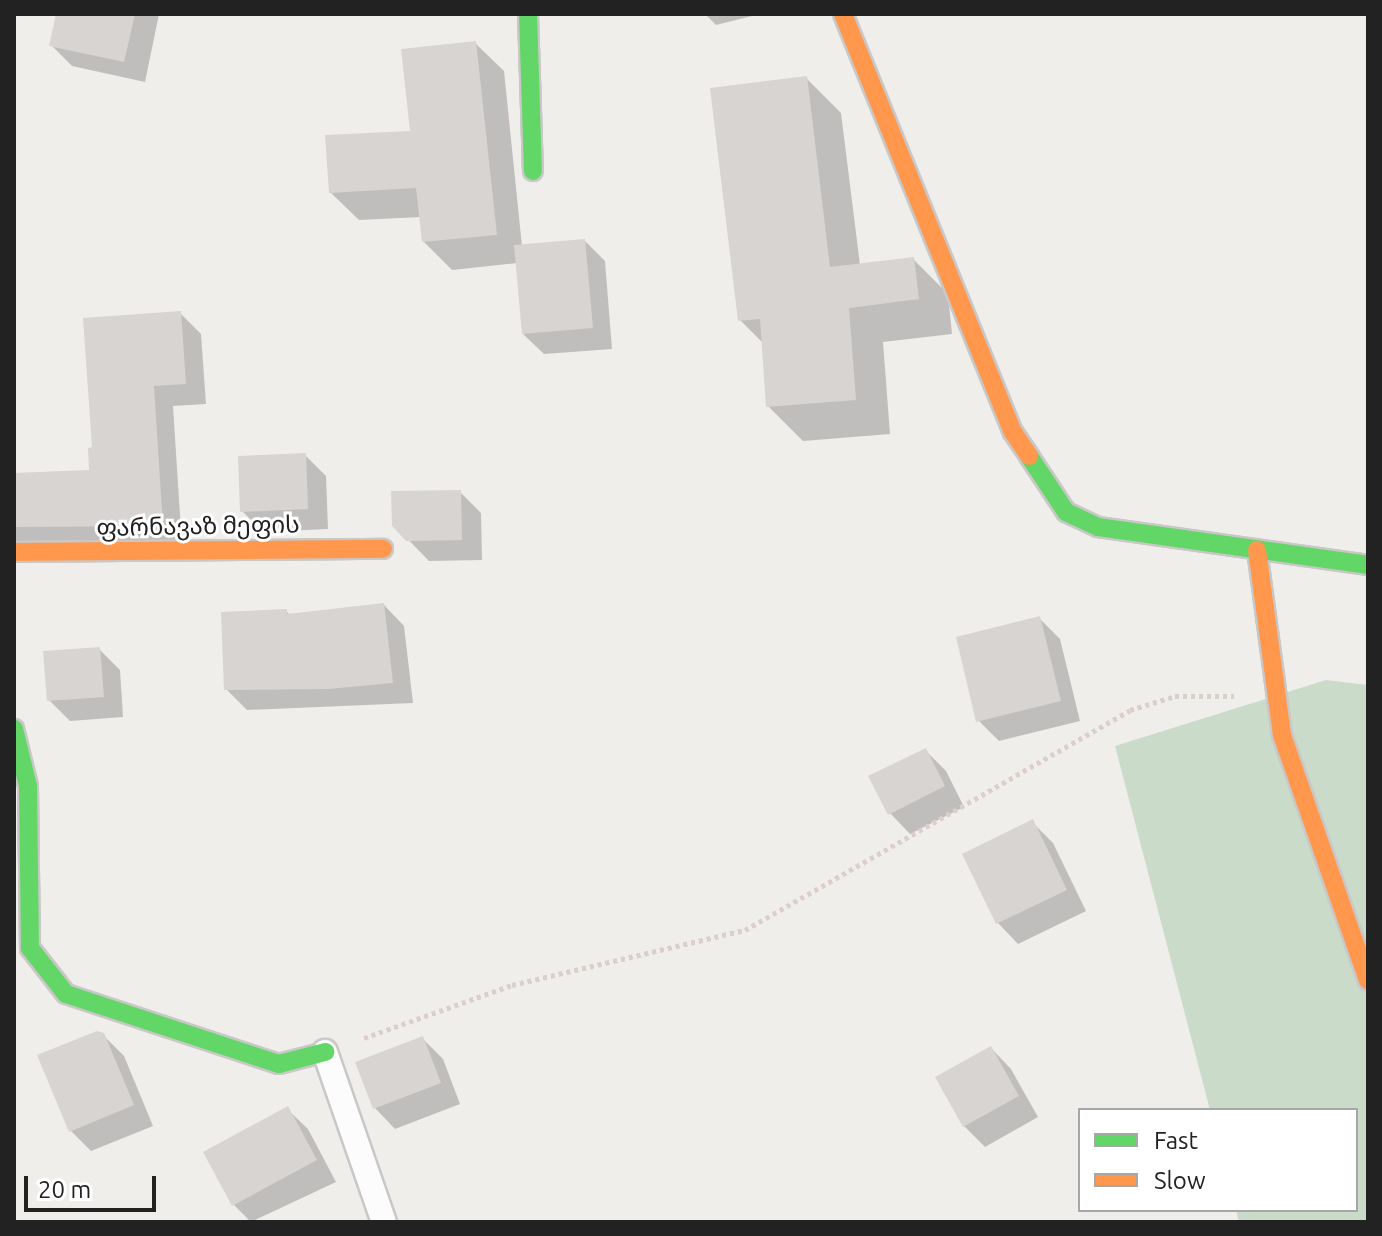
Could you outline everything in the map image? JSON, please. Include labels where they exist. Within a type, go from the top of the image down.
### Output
[{"type":"street","points":[[528,14],[533,171]]},
{"type":"street","points":[[843,14],[1013,432],[1066,512],[1098,527],[1368,565]]},
{"type":"street","name":"ფარნავაზ მეფის","points":[[14,552],[383,549]]},
{"type":"street","points":[[1257,550],[1282,735],[1368,980]]},
{"type":"street","points":[[14,729],[28,786],[30,948],[66,994],[279,1064],[325,1052]]},
{"type":"lane","points":[[325,1052],[384,1222]]},
{"type":"path","points":[[325,1052],[512,985],[745,930],[1130,710],[1175,696],[1277,695]]},
{"type":"green space","points":[[1326,680],[1368,685],[1368,1222],[1239,1222],[1236,1212],[1358,1212],[1358,1108],[1209,1108],[1115,746]]},
{"type":"building","points":[[56,14],[135,14],[124,62],[49,46]]},
{"type":"building","points":[[476,41],[497,235],[422,242],[416,188],[329,193],[325,135],[410,131],[401,49]]},
{"type":"building","points":[[807,76],[830,267],[914,257],[919,299],[849,308],[856,400],[766,407],[760,319],[738,321],[710,88]]},
{"type":"building","points":[[585,239],[593,328],[522,334],[514,245]]},
{"type":"building","points":[[181,311],[186,384],[154,386],[163,526],[14,527],[14,473],[89,470],[88,448],[92,447],[83,318]]},
{"type":"building","points":[[306,453],[308,509],[240,512],[238,456]]},
{"type":"building","points":[[461,490],[462,540],[406,541],[392,526],[391,491]]},
{"type":"building","points":[[384,603],[393,683],[328,689],[224,690],[221,612],[287,609],[287,614]]},
{"type":"building","points":[[1040,616],[1061,701],[976,722],[956,637]]},
{"type":"building","points":[[100,647],[104,697],[47,701],[43,651]]},
{"type":"building","points":[[926,748],[945,786],[888,815],[868,776]]},
{"type":"building","points":[[1033,819],[1067,890],[996,924],[962,854]]},
{"type":"building","points":[[97,1031],[104,1033],[134,1105],[69,1132],[37,1055]]},
{"type":"building","points":[[423,1036],[441,1083],[373,1109],[355,1062]]},
{"type":"building","points":[[991,1046],[1019,1096],[963,1127],[935,1077]]},
{"type":"building","points":[[288,1106],[317,1160],[232,1206],[203,1152]]},
{"type":"traffic: fast","points":[[528,14],[533,171]]},
{"type":"traffic: fast","points":[[1029,456],[1066,512],[1098,527],[1368,565]]},
{"type":"traffic: fast","points":[[14,729],[28,786],[30,948],[66,994],[279,1064],[325,1052]]},
{"type":"traffic: slow","points":[[843,14],[1013,432],[1029,456]]},
{"type":"traffic: slow","points":[[14,552],[383,549]]},
{"type":"traffic: slow","points":[[1257,550],[1282,735],[1368,980]]}]
